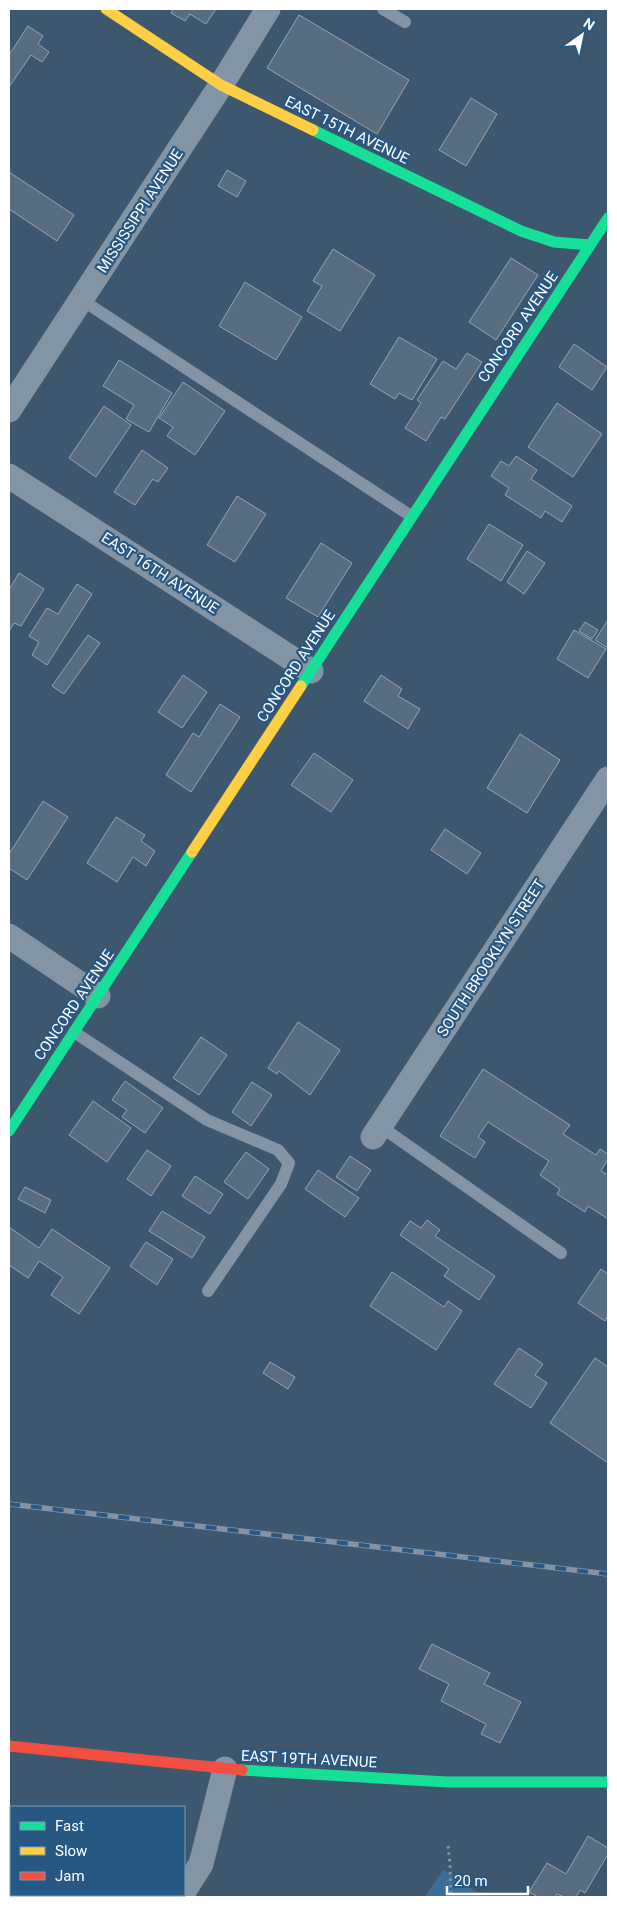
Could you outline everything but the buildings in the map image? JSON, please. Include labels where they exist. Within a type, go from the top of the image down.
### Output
[{"type":"street","name":"EAST 15TH AVENUE","points":[[106,9],[221,86],[521,231],[554,242],[590,246]]},
{"type":"street","name":"MISSISSIPPI AVENUE","points":[[9,410],[221,86],[268,9]]},
{"type":"street","name":"CONCORD AVENUE","points":[[9,1130],[608,218]]},
{"type":"street","name":"EAST 16TH AVENUE","points":[[9,476],[311,671]]},
{"type":"street","name":"SOUTH BROOKLYN STREET","points":[[377,1131],[608,779]]},
{"type":"street","points":[[9,936],[98,996]]},
{"type":"street","name":"EAST 19TH AVENUE","points":[[9,1746],[225,1769],[448,1782],[608,1782]]},
{"type":"street","points":[[185,1889],[201,1864],[225,1769]]},
{"type":"lane","points":[[382,9],[405,22]]},
{"type":"lane","points":[[82,300],[411,516]]},
{"type":"lane","points":[[74,1032],[207,1120],[278,1150],[289,1163],[281,1184],[208,1291]]},
{"type":"lane","points":[[377,1131],[561,1253]]},
{"type":"path","points":[[448,1846],[451,1897]]},
{"type":"shaded area","points":[[444,1870],[484,1897],[425,1897]]},
{"type":"railway","points":[[9,1504],[608,1574]]},
{"type":"traffic: fast","points":[[313,130],[521,231],[554,242],[590,245]]},
{"type":"traffic: fast","points":[[301,686],[608,218]]},
{"type":"traffic: fast","points":[[9,1131],[192,852]]},
{"type":"traffic: fast","points":[[242,1770],[447,1782],[608,1782]]},
{"type":"traffic: slow","points":[[106,9],[221,85],[313,130]]},
{"type":"traffic: slow","points":[[192,852],[301,686]]},
{"type":"traffic: jam","points":[[9,1746],[242,1770]]}]
